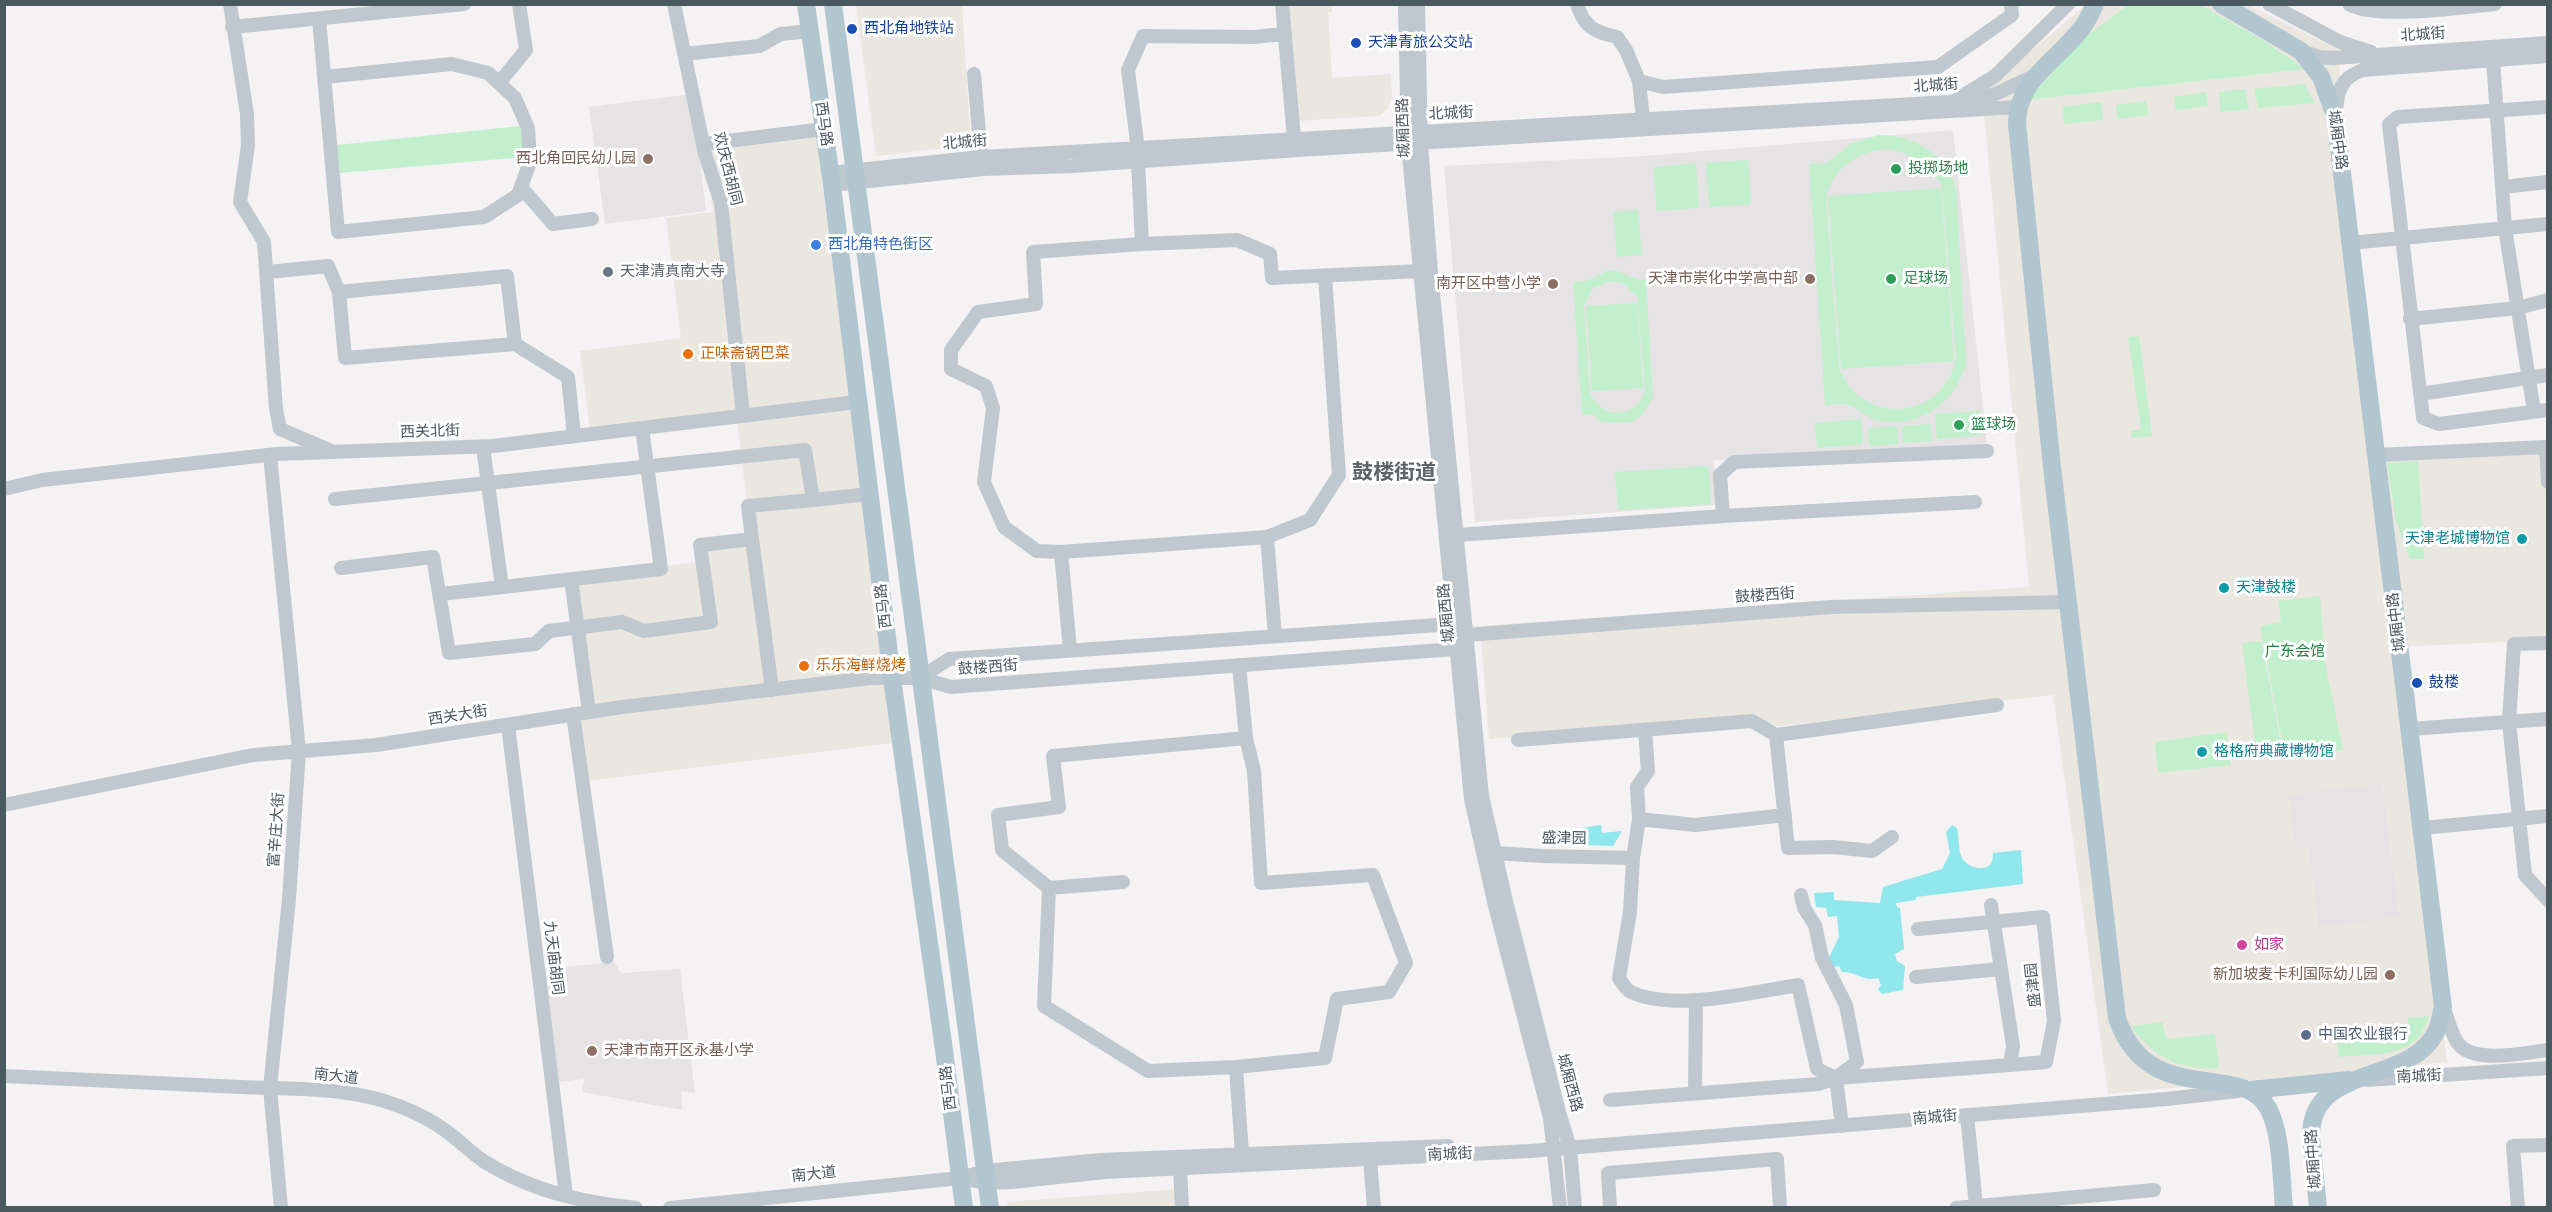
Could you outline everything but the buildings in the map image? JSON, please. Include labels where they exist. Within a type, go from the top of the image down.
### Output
[{"type":"main road","name":"西马路","points":[[806,4],[831,179],[892,678],[964,1208]]},
{"type":"main road","name":"西马路","points":[[833,4],[990,1208]]},
{"type":"main road","points":[[2081,30],[2095,4]]},
{"type":"main road","points":[[2111,4],[2034,76],[2018,107],[2018,139],[2068,602],[2117,1018],[2122,1032],[2138,1055],[2158,1069],[2188,1079],[2250,1090],[2261,1098],[2273,1119],[2284,1208]]},
{"type":"main road","name":"城厢中路","points":[[2217,4],[2301,51],[2321,77],[2335,116],[2443,1007],[2437,1029],[2428,1043],[2415,1055],[2394,1066],[2353,1080],[2322,1099],[2313,1116],[2311,1137],[2318,1208]]},
{"type":"main road","name":"南城街","points":[[2250,1090],[2353,1080]]},
{"type":"street","points":[[230,4],[247,114],[248,145],[240,202],[264,242],[276,408],[280,429],[331,451]]},
{"type":"street","points":[[232,27],[464,4]]},
{"type":"street","points":[[499,83],[526,50],[519,4]]},
{"type":"street","name":"欢庆西胡同","points":[[674,4],[703,144],[721,203],[743,415]]},
{"type":"street","points":[[1282,4],[1294,138]]},
{"type":"street","name":"城厢西路","points":[[1405,4],[1420,271],[1471,799],[1550,1118],[1560,1208]]},
{"type":"street","name":"城厢西路","points":[[1419,4],[1414,138],[1431,272],[1482,796],[1569,1144],[1575,1208]]},
{"type":"street","points":[[1577,4],[1581,17],[1596,33],[1617,37],[1626,50],[1639,81],[1643,118]]},
{"type":"street","points":[[1639,81],[1663,87],[1938,67],[2012,15],[2011,4]]},
{"type":"street","points":[[2049,4],[2058,16]]},
{"type":"street","points":[[1950,102],[1980,87],[1995,76],[2068,4]]},
{"type":"street","points":[[2269,4],[2340,42],[2357,49],[2385,54]]},
{"type":"street","points":[[2349,4],[2354,8],[2390,12],[2495,4]]},
{"type":"street","points":[[319,19],[324,77],[338,232],[484,217],[518,195],[530,162],[528,128],[515,98],[488,73],[452,64],[324,77]]},
{"type":"street","points":[[684,54],[759,46],[781,34],[810,31]]},
{"type":"street","points":[[1142,244],[1138,155],[1128,70],[1143,36],[1253,37],[1285,34]]},
{"type":"street","name":"北城街","points":[[2301,51],[2319,57],[2334,58],[2547,43]]},
{"type":"street","name":"北城街","points":[[2335,116],[2339,88],[2356,72],[2387,67],[2547,56]]},
{"type":"street","points":[[2493,60],[2497,110],[2505,228],[2529,379],[2541,410],[2439,423],[2423,418],[2400,238],[2389,124],[2397,117],[2497,110],[2547,107]]},
{"type":"street","points":[[974,74],[981,158]]},
{"type":"street","name":"北城街","points":[[855,176],[1073,166],[1138,155],[1294,138],[1414,138],[1643,118],[1950,102],[1993,95],[2034,76]]},
{"type":"street","name":"北城街","points":[[831,179],[981,158],[1138,155],[1414,138],[2018,107]]},
{"type":"street","points":[[703,144],[824,129]]},
{"type":"street","points":[[2502,187],[2547,182]]},
{"type":"street","points":[[521,187],[553,224],[592,219]]},
{"type":"street","points":[[2350,243],[2547,224]]},
{"type":"street","points":[[1325,276],[1339,475],[1310,520],[1267,537],[1061,552],[1037,550],[1004,527],[984,482],[993,408],[986,386],[951,369],[951,350],[978,312],[1036,304],[1033,252],[1237,240],[1270,254],[1272,278],[1420,271]]},
{"type":"street","points":[[267,272],[328,266],[339,292],[345,358],[515,344],[568,377],[574,436]]},
{"type":"street","points":[[339,292],[507,276],[515,344]]},
{"type":"street","points":[[2410,318],[2518,308],[2547,300]]},
{"type":"street","points":[[2420,394],[2547,375]]},
{"type":"street","name":"西关北街","points":[[4,489],[42,480],[270,455],[483,447],[857,402]]},
{"type":"street","points":[[441,594],[661,569],[642,428]]},
{"type":"street","points":[[483,447],[502,587]]},
{"type":"street","points":[[2376,455],[2546,447],[2547,482]]},
{"type":"street","points":[[335,499],[805,450],[813,500]]},
{"type":"street","points":[[1723,516],[1720,475],[1734,462],[1986,452]]},
{"type":"street","name":"富辛庄大街","points":[[270,455],[299,752],[290,899],[270,1088],[281,1208]]},
{"type":"street","points":[[772,690],[748,506],[870,494]]},
{"type":"street","points":[[1457,535],[1723,516],[1974,502]]},
{"type":"street","points":[[1267,537],[1275,636]]},
{"type":"street","points":[[341,567],[433,557],[450,653],[535,644],[549,631],[622,622],[644,632],[711,622],[700,545],[752,539]]},
{"type":"street","points":[[1061,552],[1070,650]]},
{"type":"street","points":[[571,579],[590,712]]},
{"type":"street","name":"鼓楼西街","points":[[1466,635],[1831,607],[2068,602]]},
{"type":"street","points":[[1453,624],[1466,635],[1455,649]]},
{"type":"street","name":"鼓楼西街","points":[[920,678],[949,659],[1453,624]]},
{"type":"street","points":[[2547,643],[2514,645],[2509,722],[2517,819],[2525,876],[2547,900]]},
{"type":"street","name":"鼓楼西街","points":[[920,678],[951,687],[1455,649]]},
{"type":"street","points":[[1048,888],[1044,1006],[1148,1071],[1236,1067],[1325,1058],[1337,999],[1389,992],[1406,963],[1373,875],[1261,883],[1254,771],[1246,738],[1239,665]]},
{"type":"street","name":"西关大街","points":[[4,805],[253,755],[376,745],[573,714],[871,678],[920,678]]},
{"type":"street","points":[[1518,740],[1752,721],[1776,735],[1997,705]]},
{"type":"street","points":[[573,714],[607,957]]},
{"type":"street","points":[[2410,729],[2547,719]]},
{"type":"street","name":"九天庙胡同","points":[[507,725],[566,1196]]},
{"type":"street","points":[[1645,730],[1648,771],[1637,787],[1639,819],[1633,858],[1630,912],[1619,978],[1629,992],[1667,1001],[1696,1000],[1798,985],[1817,1069],[1836,1078]]},
{"type":"street","points":[[1776,735],[1788,848],[1833,847],[1872,851],[1892,837]]},
{"type":"street","points":[[1123,882],[1048,888],[1002,850],[998,815],[1059,807],[1053,756],[1246,738]]},
{"type":"street","points":[[1639,819],[1695,825],[1785,815]]},
{"type":"street","points":[[2422,828],[2547,816]]},
{"type":"street","name":"盛津园","points":[[1495,853],[1633,858]]},
{"type":"street","points":[[1801,895],[1804,908],[1815,925],[1822,958],[1846,1005],[1857,1062],[1836,1078]]},
{"type":"street","name":"盛津园","points":[[1991,904],[2013,1046],[2010,1065]]},
{"type":"street","name":"盛津园","points":[[1610,1100],[1818,1084],[1836,1078],[2046,1062],[2054,1021],[2043,917],[1918,929]]},
{"type":"street","name":"盛津园","points":[[1916,977],[2001,969]]},
{"type":"street","points":[[1695,1093],[1696,1000]]},
{"type":"street","points":[[2443,1007],[2457,1042],[2474,1054],[2484,1056],[2547,1050]]},
{"type":"street","points":[[1236,1067],[1242,1154]]},
{"type":"street","name":"南城街","points":[[2353,1080],[2547,1068]]},
{"type":"street","name":"南大道","points":[[4,1076],[344,1092],[380,1100],[418,1113],[445,1130],[484,1161],[512,1177],[566,1196],[599,1204],[636,1208]]},
{"type":"street","points":[[1836,1078],[1842,1126]]},
{"type":"street","name":"南城街","points":[[960,1178],[1370,1159],[1842,1126],[2250,1090]]},
{"type":"street","points":[[1966,1115],[1976,1206]]},
{"type":"street","name":"南城街","points":[[986,1177],[1101,1160],[1553,1145]]},
{"type":"street","points":[[2518,1208],[2513,1146],[2547,1145]]},
{"type":"street","points":[[1370,1159],[1374,1208]]},
{"type":"street","points":[[1610,1208],[1608,1173],[1777,1159],[1780,1208]]},
{"type":"street","points":[[1180,1168],[1182,1208]]},
{"type":"street","name":"南大道","points":[[670,1208],[960,1178]]},
{"type":"street","points":[[1956,1208],[2025,1205],[2154,1190]]},
{"type":"shaded area","points":[[856,5],[962,5],[971,145],[876,156]]},
{"type":"shaded area","points":[[1285,5],[1332,5],[1332,12],[1328,12],[1332,78],[1391,74],[1392,96],[1388,108],[1379,116],[1296,121]]},
{"type":"shaded area","points":[[2086,5],[2248,5],[2337,49],[2384,457],[2547,448],[2547,640],[2395,647],[2447,1062],[2108,1094],[2053,695],[1778,726],[1758,719],[1489,739],[1480,626],[2029,587],[1982,92]]},
{"type":"shaded area","name":"西北角回民幼儿园","points":[[691,94],[706,211],[605,224],[589,107]]},
{"type":"shaded area","points":[[1953,130],[1987,444],[1714,460],[1716,505],[1475,522],[1444,166],[1645,156]]},
{"type":"shaded area","points":[[816,133],[892,743],[587,781],[579,720],[590,693],[576,577],[697,562],[695,544],[751,537],[736,412],[590,430],[580,351],[681,338],[666,218],[713,212],[705,147]]},
{"type":"shaded area","points":[[2382,784],[2399,917],[2319,927],[2309,848],[2296,849],[2289,795]]},
{"type":"shaded area","name":"天津市南开区永基小学","points":[[614,962],[621,973],[680,969],[695,1093],[681,1091],[682,1110],[582,1092],[584,1079],[559,1082],[542,984],[547,983],[545,969]]},
{"type":"shaded area","points":[[1179,1189],[1179,1207],[1008,1208],[1007,1202]]},
{"type":"green space","points":[[2128,5],[2201,5],[2264,41],[2305,69],[2027,100],[2084,38]]},
{"type":"green space","points":[[2304,84],[2315,103],[2258,108],[2254,89]]},
{"type":"green space","points":[[2245,89],[2249,109],[2220,112],[2219,92]]},
{"type":"green space","points":[[2206,92],[2208,106],[2176,110],[2174,97]]},
{"type":"green space","points":[[2146,101],[2149,115],[2117,119],[2116,105]]},
{"type":"green space","points":[[2101,102],[2103,120],[2064,124],[2063,107]]},
{"type":"green space","points":[[520,126],[524,157],[340,173],[337,145]]},
{"type":"green space","points":[[1879,135],[1904,138],[1916,143],[1937,156],[1945,165],[1956,188],[1966,364],[1961,378],[1944,401],[1921,417],[1907,421],[1877,420],[1846,404],[1825,405],[1809,164],[1827,163],[1852,143]],"holes":[[[1893,150],[1925,165],[1942,187],[1956,357],[1949,378],[1937,394],[1921,404],[1902,409],[1883,407],[1865,400],[1850,387],[1839,368],[1826,199],[1833,179],[1846,164],[1874,151]]]},
{"type":"green space","points":[[1748,160],[1751,204],[1709,207],[1706,163]]},
{"type":"green space","points":[[1696,163],[1699,208],[1657,211],[1653,167]]},
{"type":"green space","name":"足球场","points":[[1941,188],[1954,361],[1841,369],[1828,196]]},
{"type":"green space","points":[[1638,210],[1642,255],[1617,257],[1613,212]]},
{"type":"green space","points":[[1609,270],[1646,280],[1653,398],[1640,417],[1629,423],[1602,422],[1592,414],[1582,415],[1573,282],[1587,281]],"holes":[[[1610,281],[1624,284],[1637,297],[1645,388],[1636,406],[1620,413],[1603,408],[1595,402],[1590,393],[1584,305],[1593,288]]]},
{"type":"green space","points":[[1637,303],[1643,388],[1592,391],[1586,306]]},
{"type":"green space","points":[[2139,336],[2152,436],[2132,438],[2131,431],[2141,429],[2128,337]]},
{"type":"green space","name":"篮球场","points":[[1980,411],[1983,435],[1937,439],[1935,414]]},
{"type":"green space","points":[[1861,419],[1863,444],[1817,448],[1815,423]]},
{"type":"green space","points":[[1931,424],[1932,441],[1903,443],[1902,426]]},
{"type":"green space","points":[[1897,426],[1899,444],[1869,446],[1868,428]]},
{"type":"green space","points":[[2418,461],[2424,559],[2410,559],[2396,521],[2387,463]]},
{"type":"green space","points":[[1708,466],[1711,504],[1618,510],[1615,472]]},
{"type":"green space","name":"广东会馆","points":[[2320,596],[2325,663],[2343,750],[2286,761],[2260,626],[2281,622],[2279,601]]},
{"type":"green space","points":[[2261,641],[2282,748],[2256,751],[2242,643]]},
{"type":"green space","points":[[2227,732],[2231,765],[2158,773],[2155,742]]},
{"type":"green space","points":[[2429,1016],[2423,1030],[2405,1047],[2381,1054],[2339,1057],[2337,1038],[2362,1035],[2362,1030],[2408,1024],[2408,1018]]},
{"type":"green space","points":[[2162,1022],[2166,1039],[2215,1034],[2219,1068],[2192,1067],[2169,1060],[2149,1046],[2131,1026]]},
{"type":"water","points":[[1601,825],[1602,833],[1622,831],[1613,846],[1583,845],[1581,828]]},
{"type":"water","points":[[1952,825],[1957,828],[1962,858],[1974,867],[1985,868],[1992,861],[1993,853],[2021,850],[2023,884],[1916,897],[1916,900],[1896,903],[1900,908],[1904,949],[1895,954],[1897,961],[1905,966],[1903,990],[1882,994],[1878,989],[1881,985],[1878,978],[1864,978],[1842,972],[1839,966],[1833,967],[1829,957],[1839,937],[1837,916],[1828,917],[1826,908],[1816,907],[1814,893],[1834,892],[1834,900],[1880,903],[1883,887],[1942,869],[1950,853],[1946,832]]},
{"type":"place","name":"西北角地铁站","points":[[852,29]]},
{"type":"place","name":"天津青旅公交站","points":[[1356,43]]},
{"type":"place","name":"西北角回民幼儿园","points":[[648,159]]},
{"type":"place","name":"投掷场地","points":[[1896,169]]},
{"type":"place","name":"西北角特色街区","points":[[816,245]]},
{"type":"place","name":"天津清真南大寺","points":[[608,272]]},
{"type":"place","name":"天津市崇化中学高中部","points":[[1810,279]]},
{"type":"place","name":"足球场","points":[[1891,279]]},
{"type":"place","name":"南开区中营小学","points":[[1553,284]]},
{"type":"place","name":"正味斋锅巴菜","points":[[688,354]]},
{"type":"place","name":"篮球场","points":[[1959,425]]},
{"type":"place","name":"天津老城博物馆","points":[[2522,539]]},
{"type":"place","name":"天津鼓楼","points":[[2224,588]]},
{"type":"place","name":"乐乐海鲜烧烤","points":[[804,666]]},
{"type":"place","name":"鼓楼","points":[[2417,683]]},
{"type":"place","name":"格格府典藏博物馆","points":[[2202,752]]},
{"type":"place","name":"如家","points":[[2242,945]]},
{"type":"place","name":"新加坡麦卡利国际幼儿园","points":[[2390,975]]},
{"type":"place","name":"中国农业银行","points":[[2306,1035]]},
{"type":"place","name":"天津市南开区永基小学","points":[[592,1051]]},
{"type":"district","name":"鼓楼街道","points":[[1394,473]]}]
